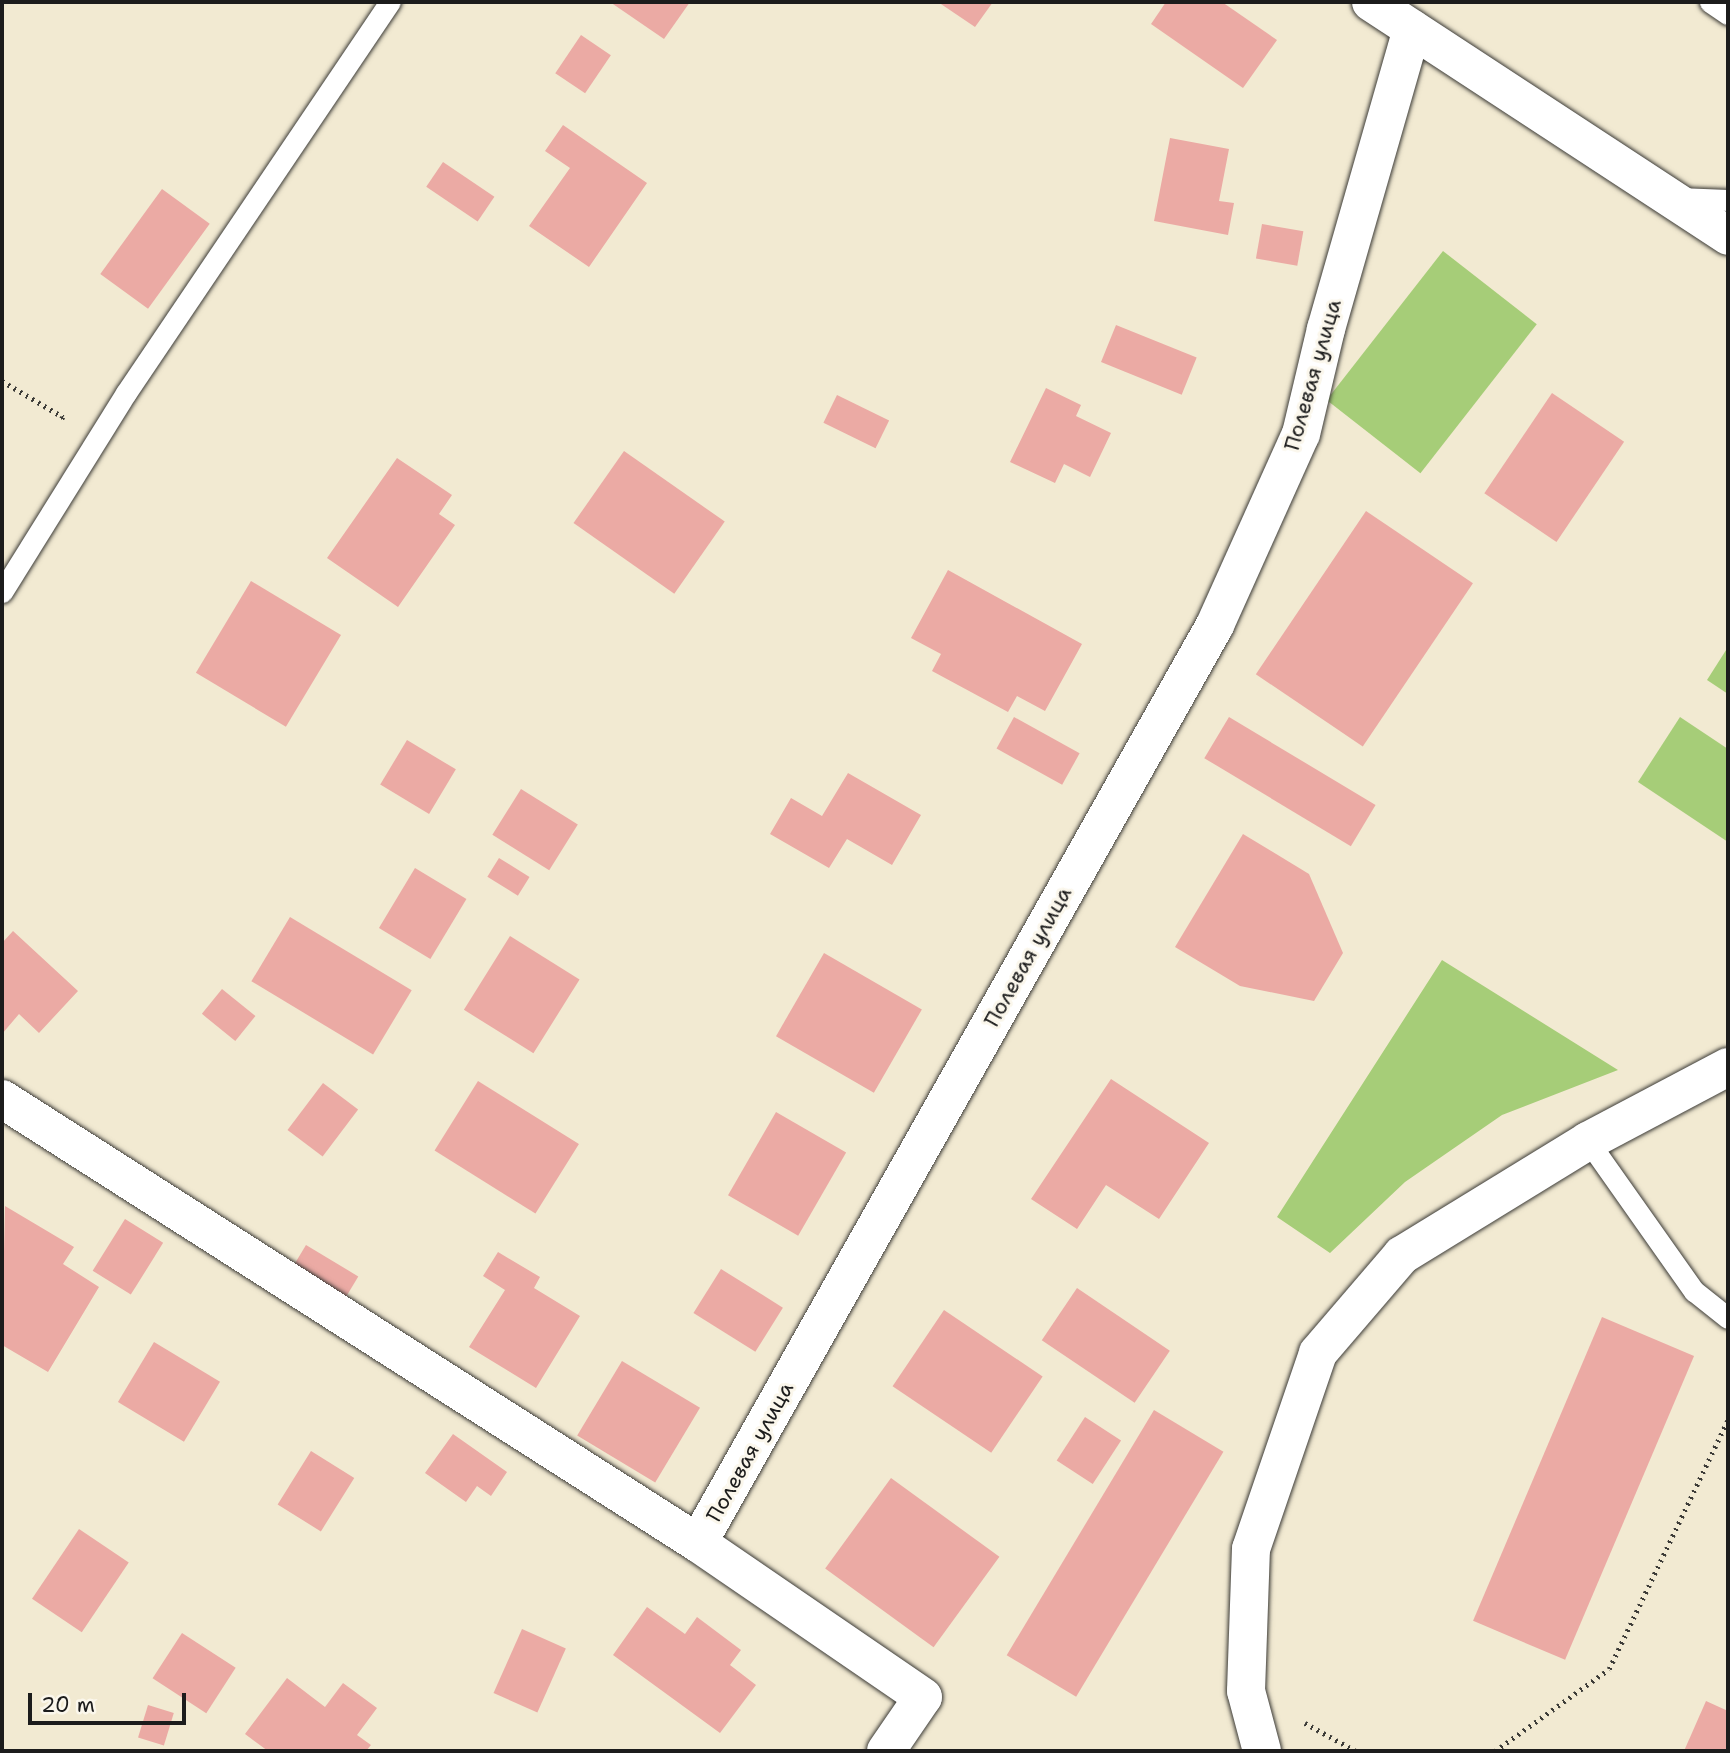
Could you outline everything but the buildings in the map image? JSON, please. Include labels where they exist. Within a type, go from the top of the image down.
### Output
[{"type":"street","points":[[1371,2],[1728,236]]},
{"type":"street","name":"Полевая улица","points":[[886,1751],[923,1697],[698,1544],[1214,625],[1301,434],[1326,329],[1412,29]]},
{"type":"street","points":[[1262,1751],[1246,1691],[1251,1549],[1318,1353],[1402,1255],[1588,1141],[1728,1067]]},
{"type":"street","points":[[2,1099],[698,1544]]},
{"type":"lane","points":[[2,592],[126,393],[390,2]]},
{"type":"lane","points":[[1710,2],[1728,14]]},
{"type":"lane","points":[[1669,197],[1728,200]]},
{"type":"lane","points":[[1588,1141],[1694,1291],[1728,1318]]},
{"type":"path","points":[[2,381],[63,417],[56,429]]},
{"type":"path","points":[[1494,1751],[1609,1669],[1728,1420]]},
{"type":"green space","points":[[1443,251],[1537,324],[1420,473],[1327,400]]},
{"type":"green space","points":[[1728,647],[1728,694],[1707,680]]},
{"type":"green space","points":[[1680,717],[1728,749],[1728,842],[1638,782]]},
{"type":"green space","points":[[1442,960],[1618,1070],[1502,1115],[1405,1182],[1330,1253],[1277,1217]]}]
